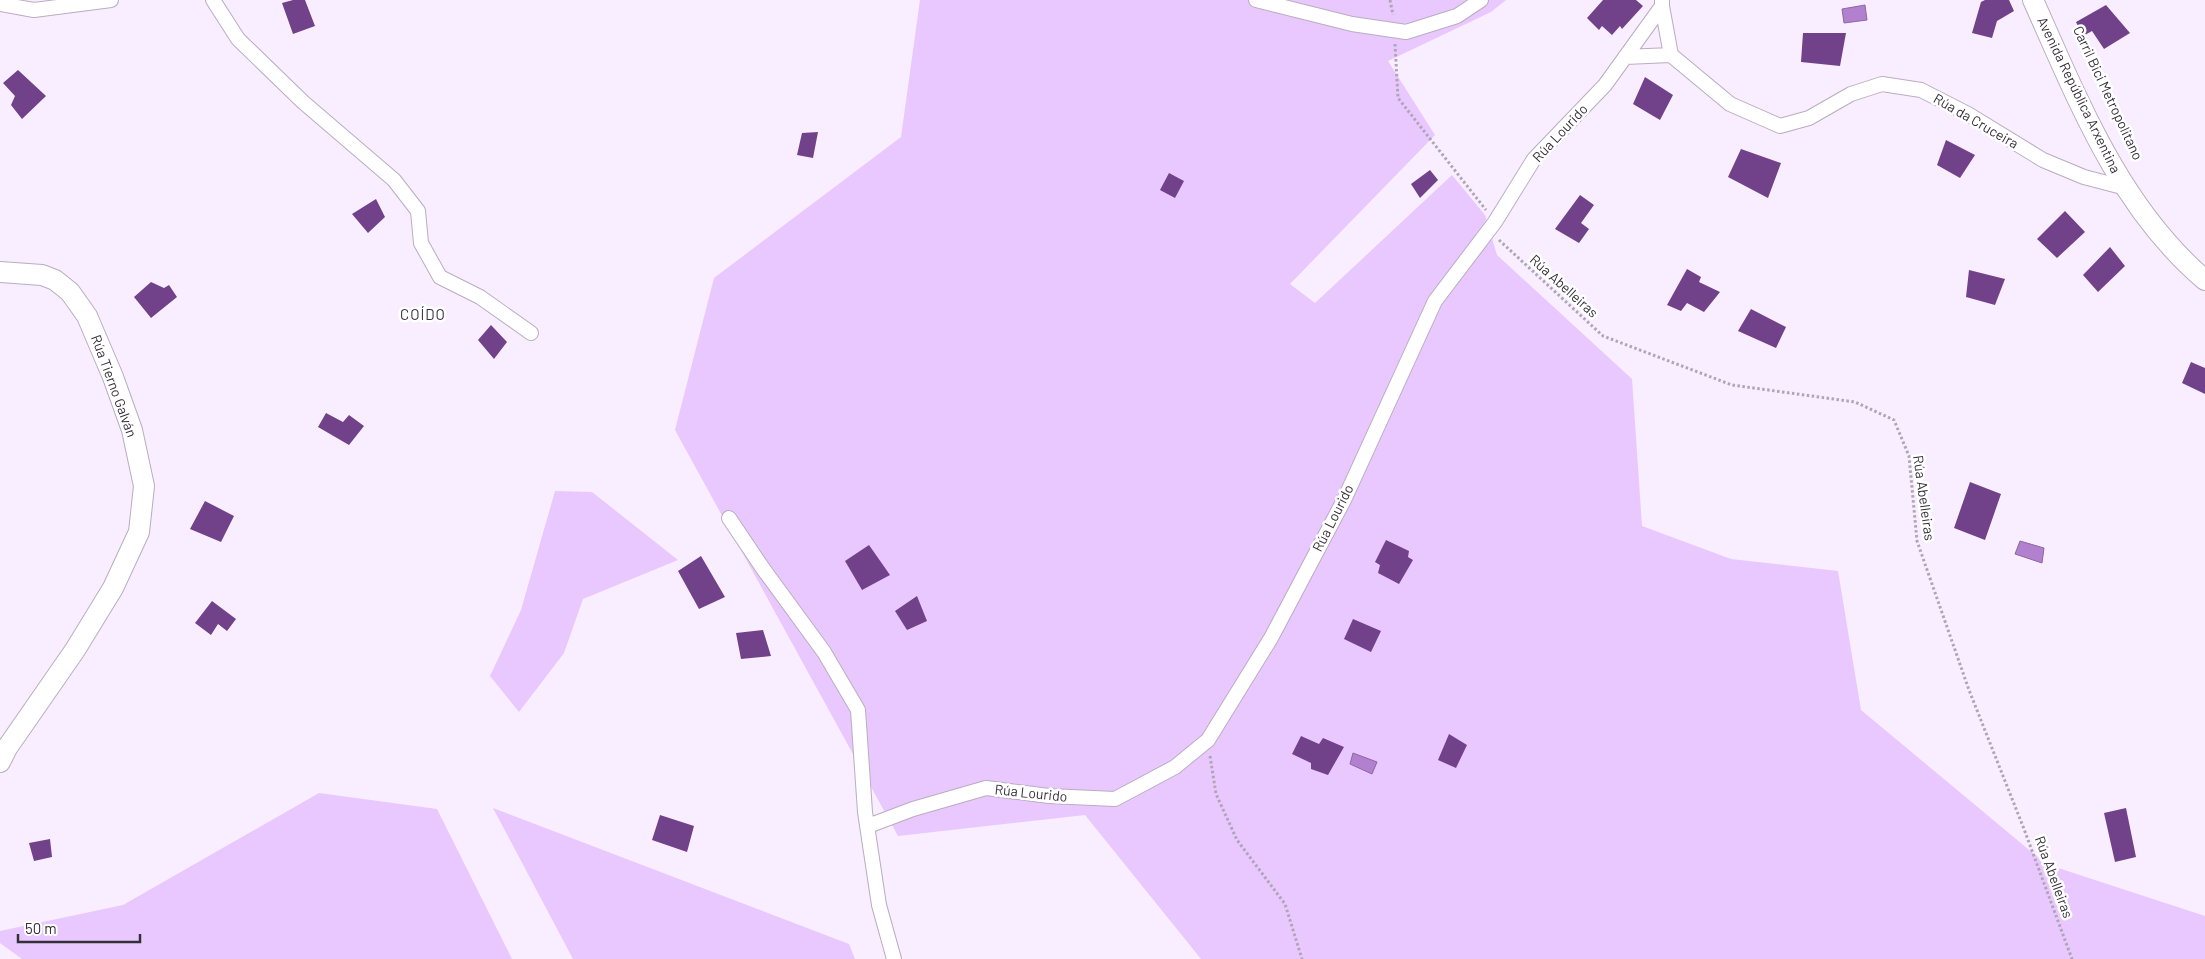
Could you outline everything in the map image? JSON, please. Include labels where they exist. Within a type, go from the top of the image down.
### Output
[{"type":"street","points":[[0,4],[34,10],[111,0]]},
{"type":"street","points":[[213,0],[238,40],[303,102],[394,180],[418,211],[421,242],[440,277],[480,297],[530,333]]},
{"type":"street","points":[[1256,0],[1352,24],[1406,32],[1457,16],[1481,0]]},
{"type":"street","name":"Avenida República Arxentina","points":[[2033,0],[2091,127],[2126,188],[2166,242],[2205,280]]},
{"type":"street","points":[[1625,57],[1671,55],[1662,3]]},
{"type":"street","name":"Rúa Lourido","points":[[868,826],[913,809],[986,788],[1050,796],[1115,799],[1175,767],[1208,740],[1270,638],[1344,500],[1435,301],[1495,222],[1534,159],[1605,85],[1662,3]]},
{"type":"street","name":"Rúa da Cruceira","points":[[1671,55],[1730,104],[1780,126],[1809,118],[1851,94],[1882,84],[1921,90],[1968,114],[2043,160],[2084,177],[2126,188]]},
{"type":"street","name":"Rúa Tierno Galván","points":[[0,272],[42,275],[55,280],[70,292],[87,316],[113,377],[132,430],[144,486],[139,532],[113,588],[75,650],[7,748],[0,762]]},
{"type":"street","points":[[729,518],[764,570],[824,652],[858,710],[868,826],[879,905],[894,959]]},
{"type":"path","name":"Rúa Abelleiras","points":[[1390,0],[1394,30],[1398,98],[1495,222],[1500,242],[1603,336],[1732,385],[1855,402],[1894,420],[1909,456],[1917,541],[1969,690],[2024,829],[2072,959]]},
{"type":"path","points":[[1208,740],[1216,794],[1219,802],[1236,840],[1285,904],[1302,959]]},
{"type":"shaded area","points":[[920,0],[1506,0],[1491,12],[1388,61],[1435,135],[1290,284],[1315,303],[1452,175],[1485,215],[1497,255],[1632,379],[1642,526],[1731,559],[1838,571],[1861,710],[2046,864],[2205,916],[2205,959],[1201,959],[1085,815],[898,836],[675,430],[714,278],[901,137]]},
{"type":"shaded area","points":[[1865,5],[1867,20],[1844,23],[1842,9]]},
{"type":"shaded area","points":[[555,491],[592,492],[678,560],[583,599],[564,653],[519,712],[490,676],[521,610]]},
{"type":"shaded area","points":[[2020,541],[2044,548],[2042,563],[2015,554]]},
{"type":"shaded area","points":[[1353,753],[1377,762],[1372,774],[1350,764]]},
{"type":"shaded area","points":[[319,793],[437,809],[512,959],[22,959],[0,943],[0,931],[123,905]]},
{"type":"shaded area","points":[[493,808],[849,944],[855,959],[573,959]]},
{"type":"building","points":[[293,0],[305,0],[315,26],[293,34],[282,3]]},
{"type":"building","points":[[1603,0],[1636,0],[1643,6],[1622,29],[1620,26],[1612,35],[1602,26],[1599,30],[1587,18]]},
{"type":"building","points":[[1985,0],[2009,0],[2014,11],[1997,21],[1992,38],[1972,33],[1981,2]]},
{"type":"building","points":[[2106,5],[2130,33],[2104,49],[2092,31],[2083,36],[2076,22]]},
{"type":"building","points":[[1803,33],[1846,33],[1840,66],[1801,62]]},
{"type":"building","points":[[18,70],[46,96],[22,119],[11,105],[15,96],[3,83]]},
{"type":"building","points":[[1645,77],[1673,95],[1660,120],[1633,104]]},
{"type":"building","points":[[818,132],[813,158],[797,155],[802,133]]},
{"type":"building","points":[[1946,140],[1975,155],[1960,178],[1937,165]]},
{"type":"building","points":[[1741,149],[1781,163],[1768,198],[1728,177]]},
{"type":"building","points":[[1430,170],[1438,180],[1420,198],[1411,184]]},
{"type":"building","points":[[1169,173],[1184,181],[1175,198],[1160,190]]},
{"type":"building","points":[[1580,195],[1594,205],[1581,223],[1589,229],[1579,243],[1555,229]]},
{"type":"building","points":[[376,199],[385,217],[368,233],[352,214]]},
{"type":"building","points":[[2065,211],[2085,232],[2057,258],[2037,239]]},
{"type":"building","points":[[2110,247],[2125,266],[2098,292],[2083,275]]},
{"type":"building","points":[[1687,269],[1701,277],[1699,282],[1720,292],[1704,312],[1687,303],[1681,311],[1667,305]]},
{"type":"building","points":[[1969,270],[2005,279],[1995,305],[1966,297]]},
{"type":"building","points":[[151,282],[164,288],[169,285],[177,297],[151,318],[134,297]]},
{"type":"building","points":[[1751,309],[1786,327],[1776,348],[1738,331]]},
{"type":"building","points":[[491,325],[507,342],[494,359],[478,340]]},
{"type":"building","points":[[2191,362],[2205,368],[2205,394],[2182,383]]},
{"type":"building","points":[[326,413],[343,422],[349,415],[364,426],[349,445],[318,427]]},
{"type":"building","points":[[1970,482],[2001,494],[1985,540],[1954,528]]},
{"type":"building","points":[[205,501],[234,516],[221,542],[190,529]]},
{"type":"building","points":[[1386,540],[1409,551],[1408,557],[1413,560],[1399,584],[1378,573],[1380,565],[1375,562]]},
{"type":"building","points":[[869,545],[890,575],[862,590],[845,561]]},
{"type":"building","points":[[701,556],[725,597],[699,609],[678,571]]},
{"type":"building","points":[[917,596],[927,621],[907,630],[895,611]]},
{"type":"building","points":[[212,601],[236,619],[227,631],[218,624],[211,635],[195,623]]},
{"type":"building","points":[[1353,619],[1381,631],[1371,652],[1344,639]]},
{"type":"building","points":[[763,630],[771,656],[741,659],[736,633]]},
{"type":"building","points":[[1449,734],[1467,745],[1456,768],[1438,760]]},
{"type":"building","points":[[1301,736],[1319,744],[1323,738],[1344,747],[1328,775],[1311,769],[1311,763],[1292,754]]},
{"type":"building","points":[[2126,808],[2136,857],[2115,862],[2104,813]]},
{"type":"building","points":[[660,815],[694,826],[687,852],[652,840]]},
{"type":"building","points":[[50,839],[52,857],[34,861],[29,843]]},
{"type":"district","name":"COÍDO","points":[[423,315]]}]
